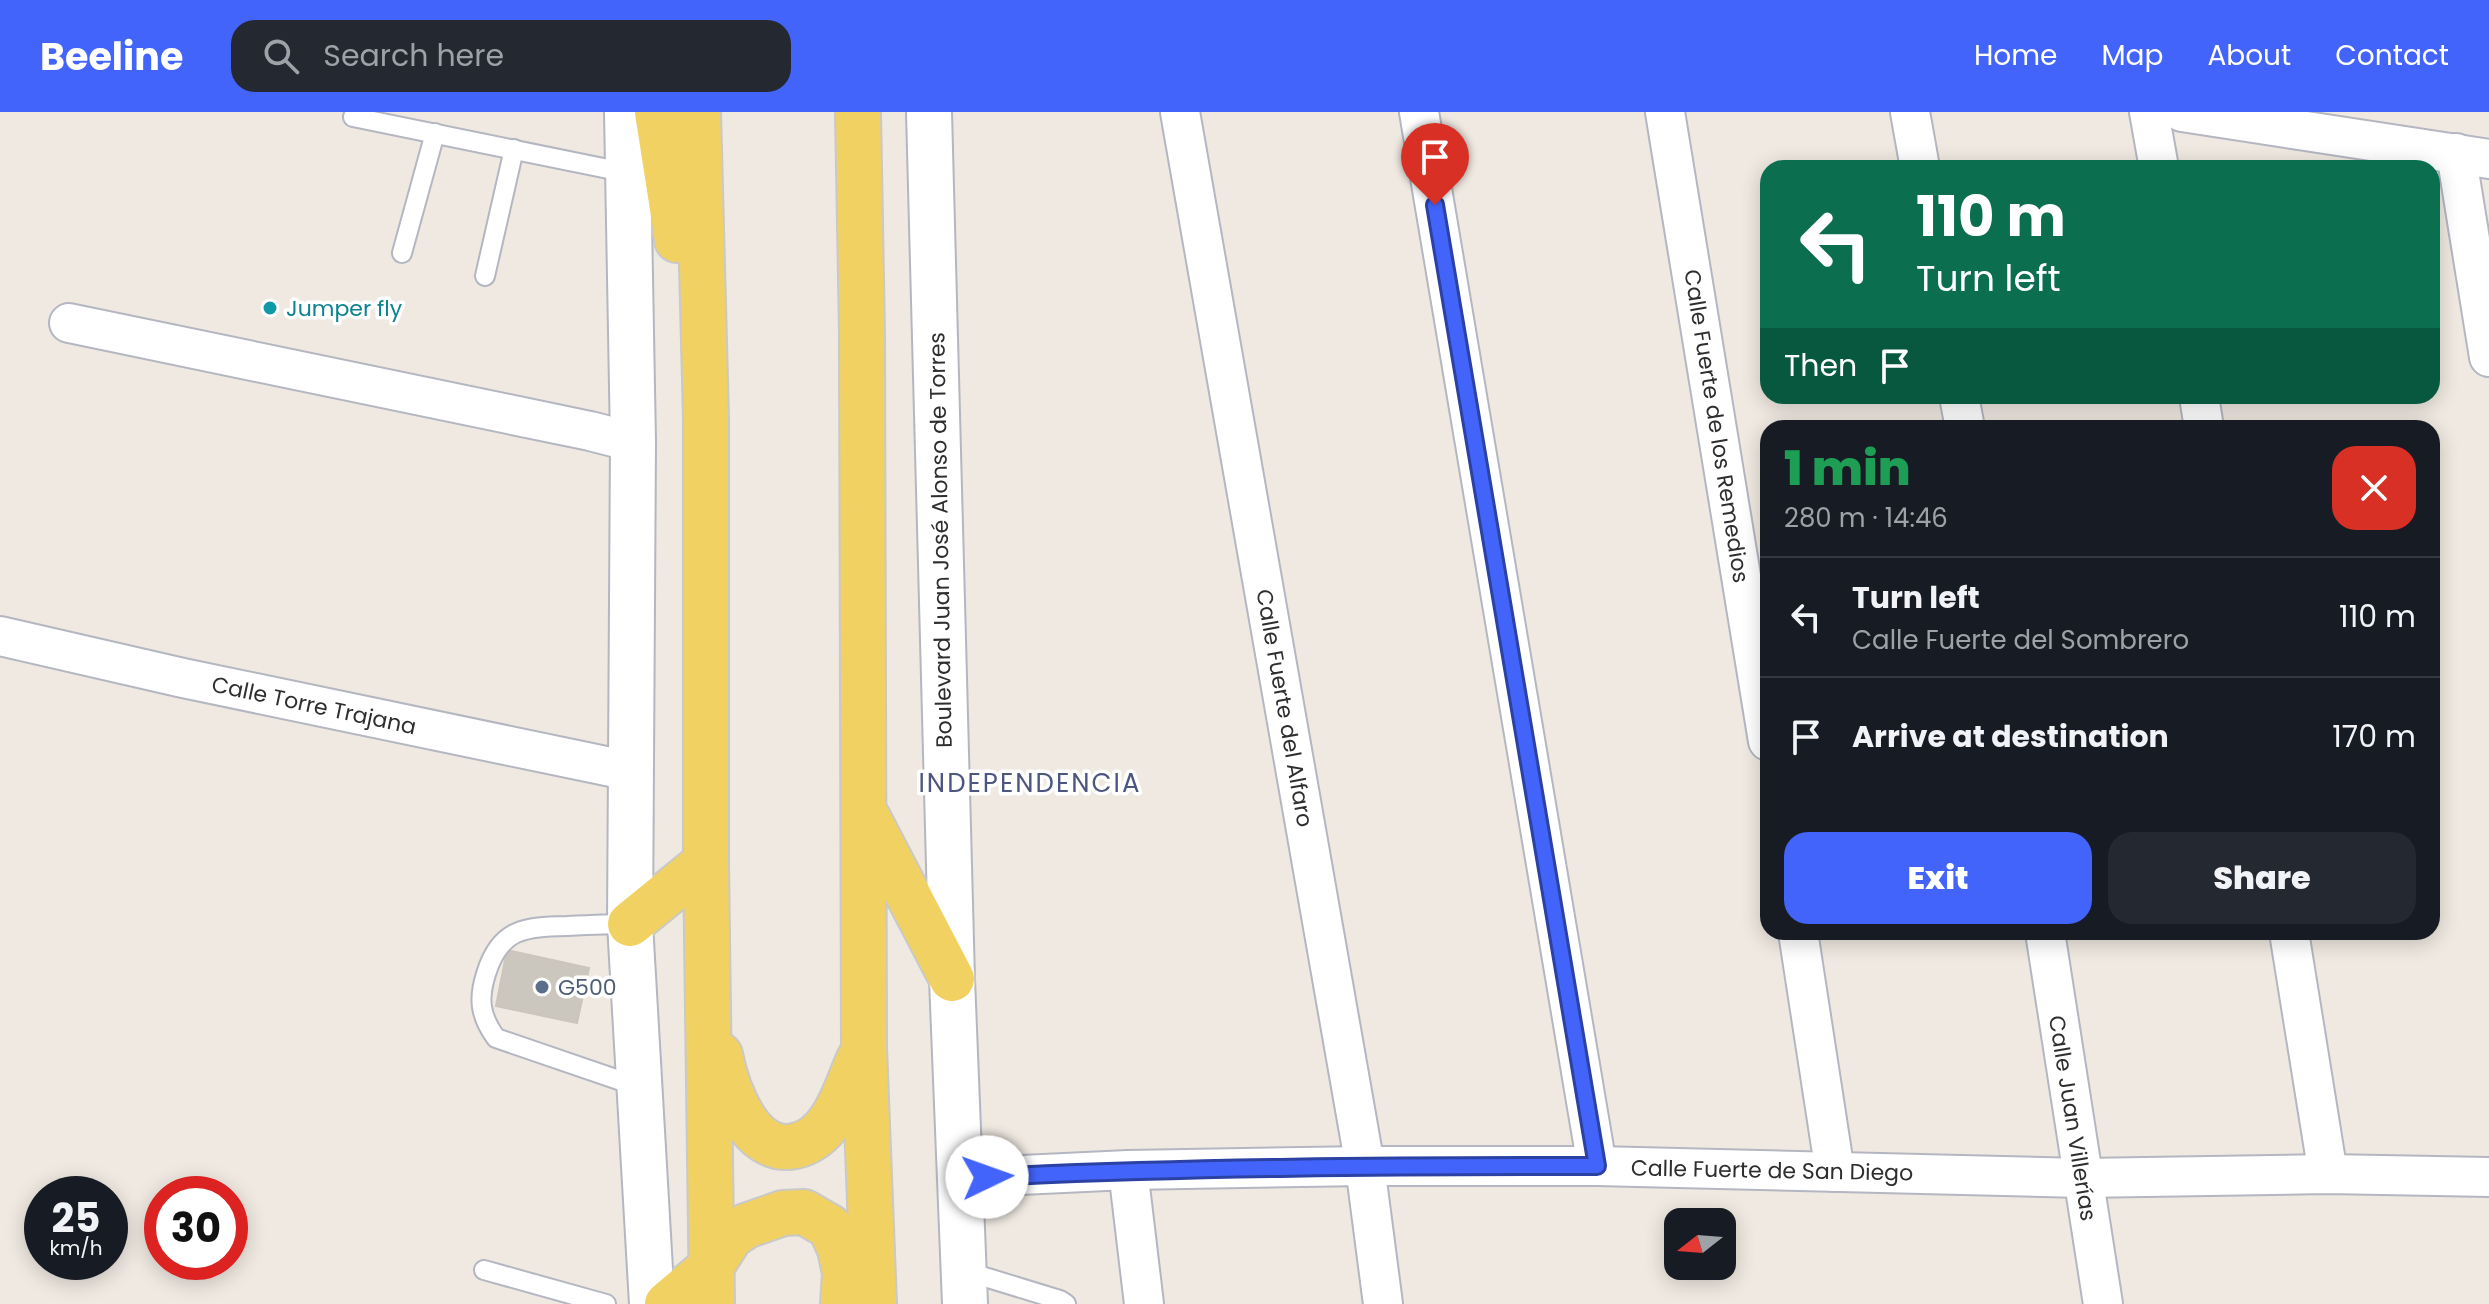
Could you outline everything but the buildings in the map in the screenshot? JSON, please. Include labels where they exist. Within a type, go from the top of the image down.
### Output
[{"type":"main road","points":[[657,112],[686,309],[706,419]]},
{"type":"main road","points":[[698,112],[706,419],[706,862],[712,1285]]},
{"type":"main road","points":[[858,112],[862,335],[864,1047],[874,1304]]},
{"type":"main road","points":[[864,811],[952,979]]},
{"type":"main road","points":[[630,924],[706,862]]},
{"type":"main road","points":[[707,986],[722,1064],[733,1096],[753,1132],[765,1142],[791,1147],[806,1143],[823,1130],[841,1101],[864,1047]]},
{"type":"main road","points":[[667,1304],[712,1285],[731,1236],[746,1226],[783,1213],[804,1212],[830,1227],[840,1249],[845,1273],[843,1304]]},
{"type":"street","points":[[627,112],[633,442],[630,924],[652,1304]]},
{"type":"street","name":"Boulevard Juan José Alonso de Torres","points":[[929,112],[952,979],[965,1287]]},
{"type":"street","name":"Calle Fuerte del Alfaro","points":[[1180,112],[1365,1166],[1383,1304]]},
{"type":"street","points":[[1419,112],[1597,1166]]},
{"type":"street","name":"Calle Fuerte de los Remedios","points":[[1665,112],[1760,692]]},
{"type":"street","points":[[1910,112],[1919,160]]},
{"type":"street","points":[[2149,112],[2158,160]]},
{"type":"street","points":[[2182,112],[2472,156],[2489,357]]},
{"type":"street","points":[[69,323],[633,442]]},
{"type":"street","name":"Calle Torre Trajana","points":[[0,636],[183,678],[630,771]]},
{"type":"street","points":[[1799,940],[1835,1172]]},
{"type":"street","name":"Calle Juan Villerías","points":[[2046,940],[2103,1304]]},
{"type":"street","points":[[2290,940],[2328,1174]]},
{"type":"street","name":"Calle Fuerte de San Diego","points":[[959,1178],[1128,1170],[1365,1166],[1597,1166],[2082,1178],[2328,1174],[2489,1177]]},
{"type":"street","points":[[1128,1170],[1144,1304]]},
{"type":"lane","points":[[353,117],[628,173]]},
{"type":"lane","points":[[402,253],[435,133]]},
{"type":"lane","points":[[485,276],[514,149]]},
{"type":"lane","points":[[630,924],[534,926],[515,933],[501,943],[491,956],[480,991],[481,1008],[496,1038],[639,1087]]},
{"type":"lane","points":[[484,1270],[606,1304]]},
{"type":"lane","points":[[965,1287],[1060,1300],[1066,1304]]},
{"type":"place","name":"Jumper fly","points":[[270,308]]},
{"type":"place","name":"G500","points":[[542,987]]},
{"type":"district","name":"INDEPENDENCIA","points":[[1030,783]]},
{"type":"route","points":[[987,1177],[1128,1170],[1597,1166],[1435,205]]}]
